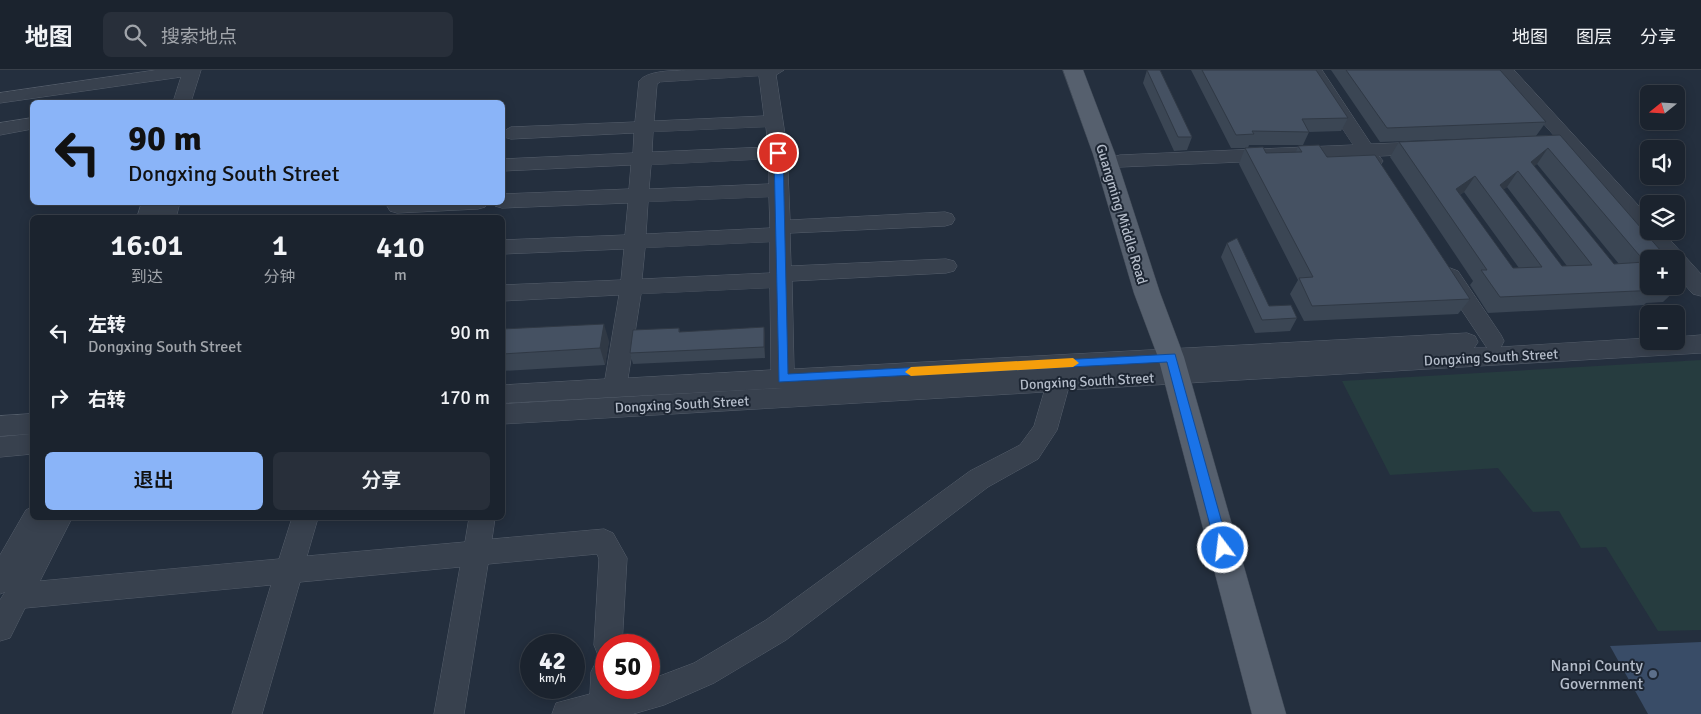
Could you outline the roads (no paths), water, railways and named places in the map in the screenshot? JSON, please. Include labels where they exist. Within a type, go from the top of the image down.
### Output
[{"type":"main road","name":"Guangming Middle Road","points":[[1073,70],[1104,154],[1147,293],[1174,367],[1269,714]]},
{"type":"main road","name":"Guangming Middle Road","points":[[1085,70],[1120,161],[1162,292],[1174,367]]},
{"type":"street","points":[[0,98],[192,70],[183,100]]},
{"type":"street","points":[[200,100],[208,70]]},
{"type":"street","points":[[767,70],[778,153],[783,379]]},
{"type":"street","points":[[615,388],[631,287],[648,81],[653,78],[775,70]]},
{"type":"street","points":[[1313,70],[1383,175]]},
{"type":"street","points":[[1506,70],[1640,220]]},
{"type":"street","points":[[511,132],[774,121]]},
{"type":"street","points":[[0,129],[30,124]]},
{"type":"street","points":[[1512,144],[1571,142]]},
{"type":"street","points":[[1120,161],[1444,147]]},
{"type":"street","points":[[505,165],[778,153]]},
{"type":"street","points":[[505,202],[779,190]]},
{"type":"street","points":[[397,206],[417,205]]},
{"type":"street","points":[[505,247],[635,241],[945,219]]},
{"type":"street","points":[[1658,240],[1666,250]]},
{"type":"street","points":[[1438,258],[1493,341]]},
{"type":"street","points":[[505,293],[631,287],[946,266]]},
{"type":"street","points":[[1685,271],[1701,288]]},
{"type":"street","points":[[1685,331],[1701,330]]},
{"type":"street","name":"Dongxing South Street","points":[[505,414],[1058,383],[1174,367],[1493,341],[1640,333]]},
{"type":"street","name":"Dongxing South Street","points":[[505,394],[783,379],[1174,367],[1701,344]]},
{"type":"street","points":[[567,714],[664,690],[704,673],[776,630],[979,479],[1029,452],[1045,430],[1058,383]]},
{"type":"street","points":[[0,426],[30,424]]},
{"type":"street","points":[[0,447],[30,444]]},
{"type":"street","points":[[0,628],[8,589],[34,520]]},
{"type":"street","points":[[8,589],[58,520]]},
{"type":"street","points":[[247,714],[305,520]]},
{"type":"street","points":[[448,714],[482,520]]},
{"type":"street","points":[[8,589],[289,572],[604,541],[613,558],[609,634]]},
{"type":"street","points":[[604,699],[604,706]]},
{"type":"water","name":"Nanpi County Government","points":[[1701,642],[1701,714],[1648,714],[1610,646]]},
{"type":"place","name":"Nanpi County Government","points":[[1653,674]]}]
